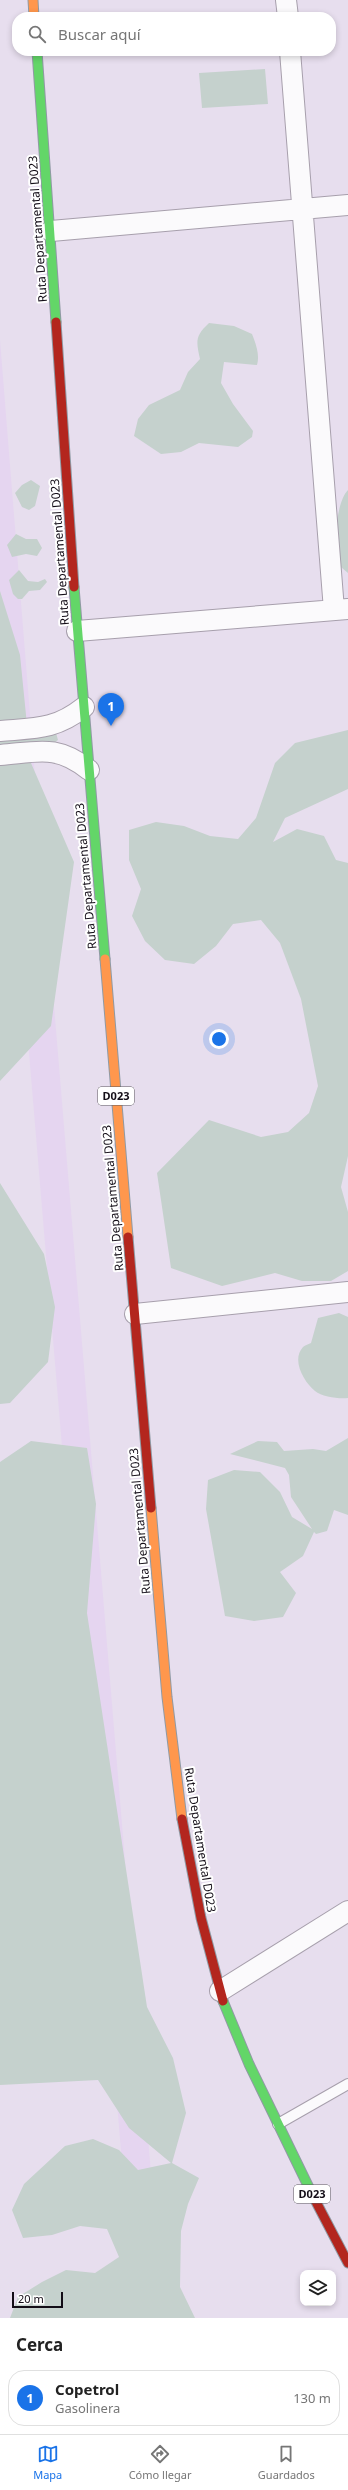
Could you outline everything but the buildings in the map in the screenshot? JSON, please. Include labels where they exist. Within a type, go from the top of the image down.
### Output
[{"type":"main road","points":[[33,0],[34,12]]},
{"type":"main road","name":"Ruta Departamental D023","points":[[37,56],[51,231],[77,630],[167,1697],[180,1805],[201,1924],[220,1991],[238,2040],[278,2124],[348,2263]]},
{"type":"street","points":[[286,0],[287,12]]},
{"type":"street","points":[[77,630],[341,609],[303,209],[290,56]]},
{"type":"street","points":[[51,231],[348,205]]},
{"type":"street","points":[[0,731],[54,725],[71,717],[84,707]]},
{"type":"street","points":[[0,755],[53,751],[75,758],[89,770]]},
{"type":"street","points":[[135,1314],[348,1292]]},
{"type":"street","points":[[220,1991],[348,1911]]},
{"type":"lane","points":[[278,2124],[348,2084]]},
{"type":"shaded area","points":[[265,69],[268,104],[202,108],[199,73]]},
{"type":"shaded area","points":[[209,323],[234,326],[252,334],[258,353],[257,365],[224,362],[221,383],[233,404],[253,431],[252,437],[238,447],[199,443],[181,452],[161,454],[134,436],[138,419],[149,405],[180,390],[188,372],[200,359],[197,343],[199,335]]},
{"type":"shaded area","points":[[0,340],[163,2318],[135,2318],[6,778],[0,698]]},
{"type":"shaded area","points":[[31,480],[40,486],[35,506],[29,510],[22,507],[15,493],[22,485]]},
{"type":"shaded area","points":[[348,490],[348,573],[335,562],[335,554],[338,513],[344,496]]},
{"type":"shaded area","points":[[16,534],[26,539],[37,539],[42,548],[37,556],[26,554],[12,557],[7,545]]},
{"type":"shaded area","points":[[19,570],[28,581],[38,582],[45,579],[47,582],[40,590],[29,591],[22,599],[18,599],[13,594],[9,580]]},
{"type":"shaded area","points":[[0,591],[20,655],[28,735],[56,733],[58,740],[54,743],[29,745],[31,763],[74,862],[51,1026],[0,1081]]},
{"type":"shaded area","points":[[348,730],[348,789],[285,818],[273,842],[297,829],[324,836],[336,860],[348,863],[348,1156],[341,1187],[348,1212],[348,1271],[331,1281],[302,1281],[275,1273],[222,1286],[171,1268],[157,1173],[209,1120],[261,1137],[288,1132],[309,1113],[318,1086],[301,999],[280,943],[261,920],[233,924],[216,946],[194,964],[165,960],[145,941],[132,916],[141,889],[129,860],[129,830],[156,822],[184,826],[210,836],[238,839],[256,818],[275,763],[295,743]]},
{"type":"shaded area","points":[[0,1183],[44,1254],[55,1307],[48,1362],[10,1403],[0,1404]]},
{"type":"shaded area","points":[[339,1313],[348,1317],[348,1398],[331,1397],[322,1395],[315,1391],[303,1377],[298,1358],[304,1346],[311,1343],[318,1318]]},
{"type":"shaded area","points":[[348,1438],[348,1515],[334,1510],[327,1531],[316,1534],[314,1532],[303,1556],[280,1572],[296,1593],[283,1617],[254,1621],[225,1616],[206,1509],[208,1480],[234,1470],[260,1472],[280,1492],[292,1517],[312,1529],[291,1497],[289,1475],[285,1468],[230,1454],[258,1441],[277,1442],[284,1451],[313,1449],[326,1451]]},
{"type":"shaded area","points":[[31,1441],[87,1448],[96,1504],[87,1613],[147,2007],[173,2058],[186,2113],[172,2163],[199,2178],[188,2204],[181,2231],[180,2287],[195,2318],[10,2318],[18,2297],[42,2282],[66,2270],[95,2273],[119,2257],[107,2229],[80,2226],[52,2235],[23,2238],[12,2210],[24,2184],[65,2146],[93,2139],[119,2150],[138,2170],[171,2163],[129,2128],[98,2080],[0,2085],[0,1462]]},
{"type":"traffic: fast","points":[[37,56],[56,322]]},
{"type":"traffic: fast","points":[[74,587],[105,959]]},
{"type":"traffic: fast","points":[[223,2001],[249,2064],[314,2198]]},
{"type":"traffic: slow","points":[[33,0],[34,12]]},
{"type":"traffic: slow","points":[[105,959],[128,1237]]},
{"type":"traffic: slow","points":[[151,1508],[167,1697],[182,1819]]},
{"type":"traffic: jam","points":[[56,322],[74,587]]},
{"type":"traffic: jam","points":[[128,1237],[151,1508]]},
{"type":"traffic: jam","points":[[182,1819],[201,1918],[223,2001]]},
{"type":"traffic: jam","points":[[314,2198],[348,2263]]},
{"type":"place","name":"Copetrol","points":[[111,726]]}]
